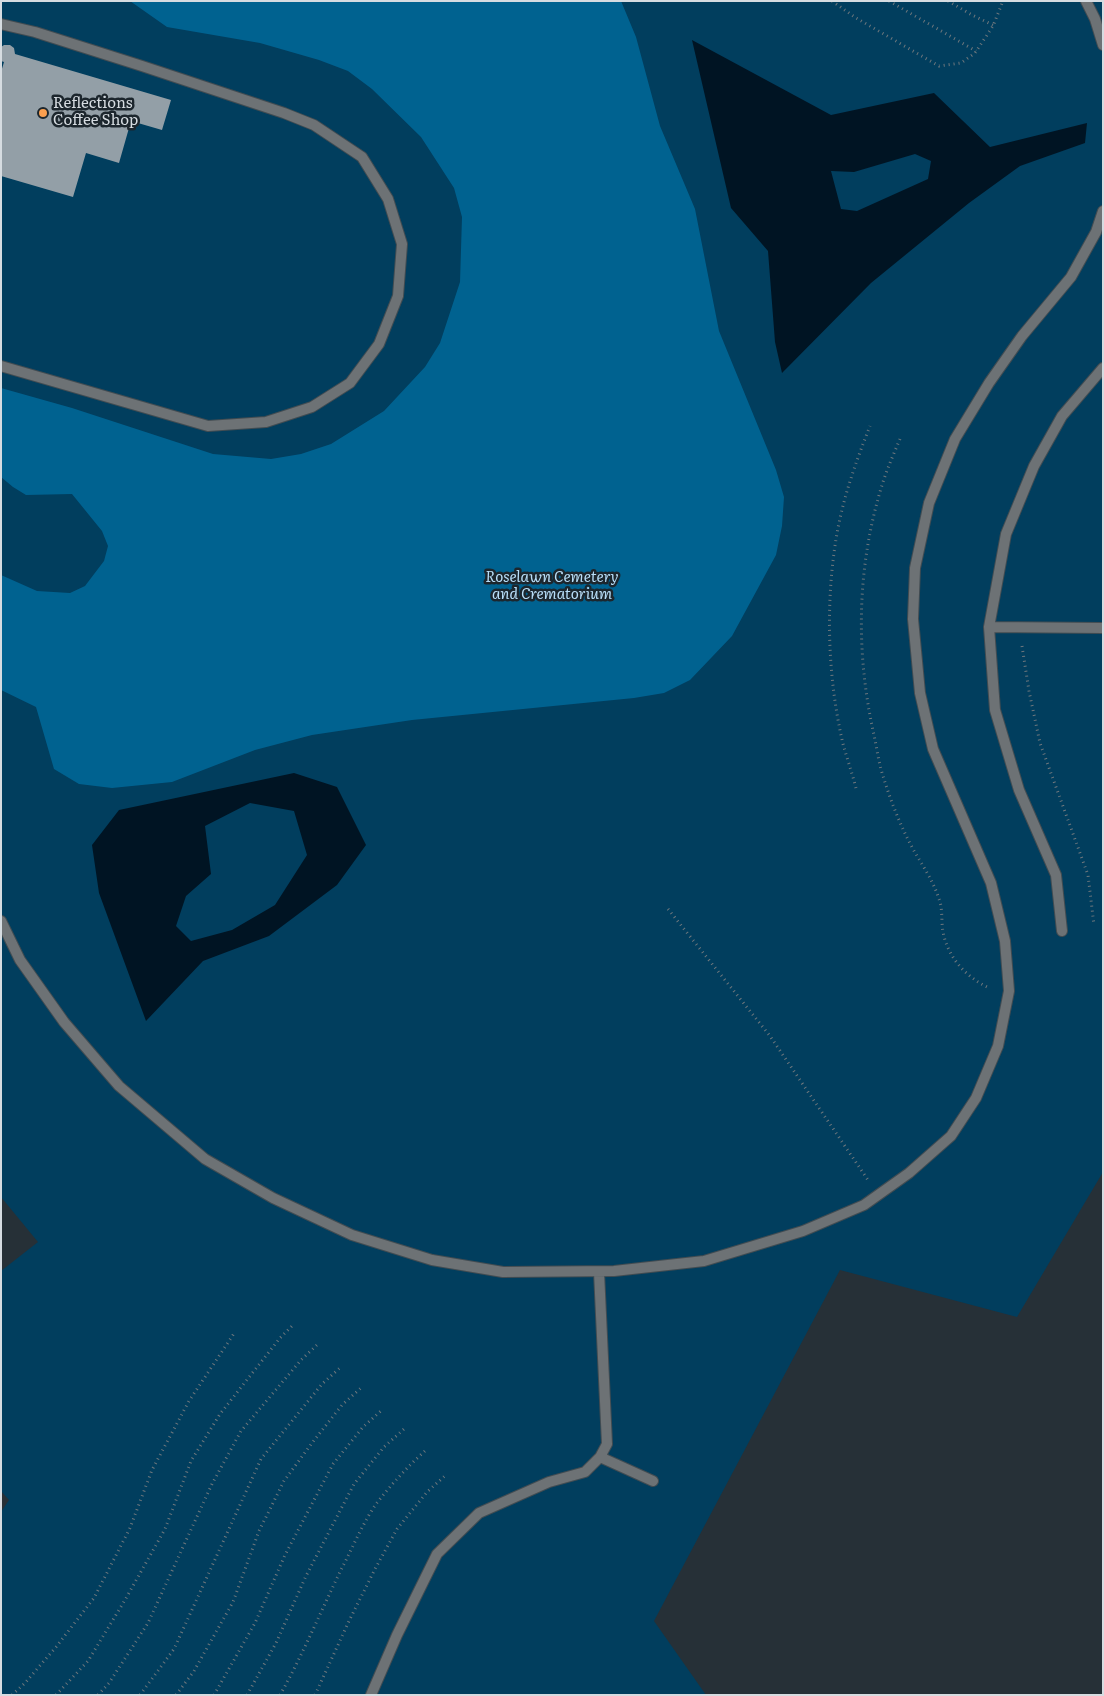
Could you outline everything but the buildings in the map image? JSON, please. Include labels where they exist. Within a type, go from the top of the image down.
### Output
[{"type":"lane","points":[[1086,1],[1095,19],[1103,45]]},
{"type":"lane","points":[[1,24],[35,32],[142,66],[284,113],[314,125],[362,157],[388,199],[402,244],[398,296],[380,344],[350,383],[312,407],[266,422],[208,426],[1,366]]},
{"type":"lane","points":[[1,920],[20,960],[64,1022],[119,1086],[205,1159],[273,1198],[352,1235],[432,1260],[503,1272],[599,1272],[704,1262],[803,1231],[864,1205],[909,1173],[951,1136],[976,1098],[998,1046],[1009,991],[1005,941],[991,883],[933,749],[920,693],[913,619],[915,568],[929,503],[955,438],[989,383],[1022,336],[1071,277],[1096,232],[1103,210]]},
{"type":"lane","points":[[1062,931],[1056,875],[1018,790],[995,710],[989,627],[1006,534],[1034,466],[1062,416],[1103,368]]},
{"type":"lane","points":[[989,627],[1103,628]]},
{"type":"lane","points":[[371,1695],[397,1635],[437,1554],[479,1513],[549,1482],[585,1472],[600,1457],[607,1444],[599,1272]]},
{"type":"lane","points":[[600,1457],[653,1481]]},
{"type":"path","points":[[832,1],[856,18],[939,66],[961,63],[976,51],[993,25],[1003,1]]},
{"type":"path","points":[[889,1],[976,51]]},
{"type":"path","points":[[948,1],[993,25]]},
{"type":"path","points":[[856,788],[843,743],[836,698],[831,654],[830,608],[838,528],[846,493],[870,426]]},
{"type":"path","points":[[900,439],[879,498],[872,523],[864,567],[860,609],[861,651],[869,712],[884,778],[912,848],[928,873],[940,900],[943,932],[950,952],[960,967],[976,982],[1008,997]]},
{"type":"path","points":[[1019,627],[1029,691],[1040,743],[1088,875],[1094,925]]},
{"type":"path","points":[[668,909],[770,1036],[878,1195]]},
{"type":"path","points":[[56,1695],[88,1661],[125,1600],[165,1530],[191,1461],[220,1414],[280,1338],[294,1324]]},
{"type":"path","points":[[12,1695],[56,1647],[94,1598],[130,1528],[152,1470],[189,1401],[235,1332]]},
{"type":"path","points":[[98,1695],[109,1683],[148,1623],[212,1484],[241,1431],[301,1360],[320,1343]]},
{"type":"path","points":[[140,1695],[174,1648],[261,1459],[322,1384],[342,1366]]},
{"type":"path","points":[[176,1695],[194,1671],[233,1602],[259,1531],[284,1481],[342,1405],[362,1387]]},
{"type":"path","points":[[214,1695],[255,1623],[285,1555],[333,1464],[364,1427],[383,1409]]},
{"type":"path","points":[[247,1695],[276,1644],[306,1576],[354,1484],[384,1447],[404,1430]]},
{"type":"path","points":[[280,1695],[297,1665],[327,1597],[375,1506],[406,1468],[425,1451]]},
{"type":"path","points":[[315,1695],[374,1569],[397,1529],[427,1492],[447,1474]]},
{"type":"green space","name":"Roselawn Cemetery and Crematorium","points":[[1,1],[1103,1],[1103,1172],[1017,1317],[840,1270],[654,1621],[706,1695],[1,1695],[1,1512],[9,1500],[1,1491],[1,1271],[38,1242],[1,1197]]},
{"type":"green space","points":[[130,1],[621,1],[636,37],[660,126],[695,209],[719,331],[776,470],[784,497],[782,526],[776,555],[732,636],[690,680],[664,693],[634,698],[412,720],[312,735],[255,750],[172,782],[112,788],[79,784],[54,769],[36,707],[1,690],[1,575],[37,591],[70,593],[85,586],[104,561],[108,546],[102,531],[72,494],[26,495],[1,477],[1,388],[72,408],[213,454],[271,459],[301,454],[331,444],[384,411],[425,367],[440,343],[460,282],[462,217],[454,188],[421,137],[372,89],[348,71],[319,60],[260,43],[167,27]]},
{"type":"shaded area","points":[[692,40],[831,115],[934,93],[990,147],[1087,123],[1085,143],[1020,166],[969,203],[871,283],[782,373],[775,342],[768,251],[731,208]],"holes":[[[915,154],[931,161],[928,179],[857,211],[841,209],[831,171],[854,172]]]},
{"type":"shaded area","points":[[294,773],[337,787],[366,845],[337,885],[269,936],[203,961],[146,1021],[99,893],[92,845],[119,810]],"holes":[[[250,803],[294,811],[307,855],[275,905],[232,930],[191,941],[176,926],[186,896],[211,874],[205,826]]]},
{"type":"place","name":"Reflections Coffee Shop","points":[[43,113]]}]
